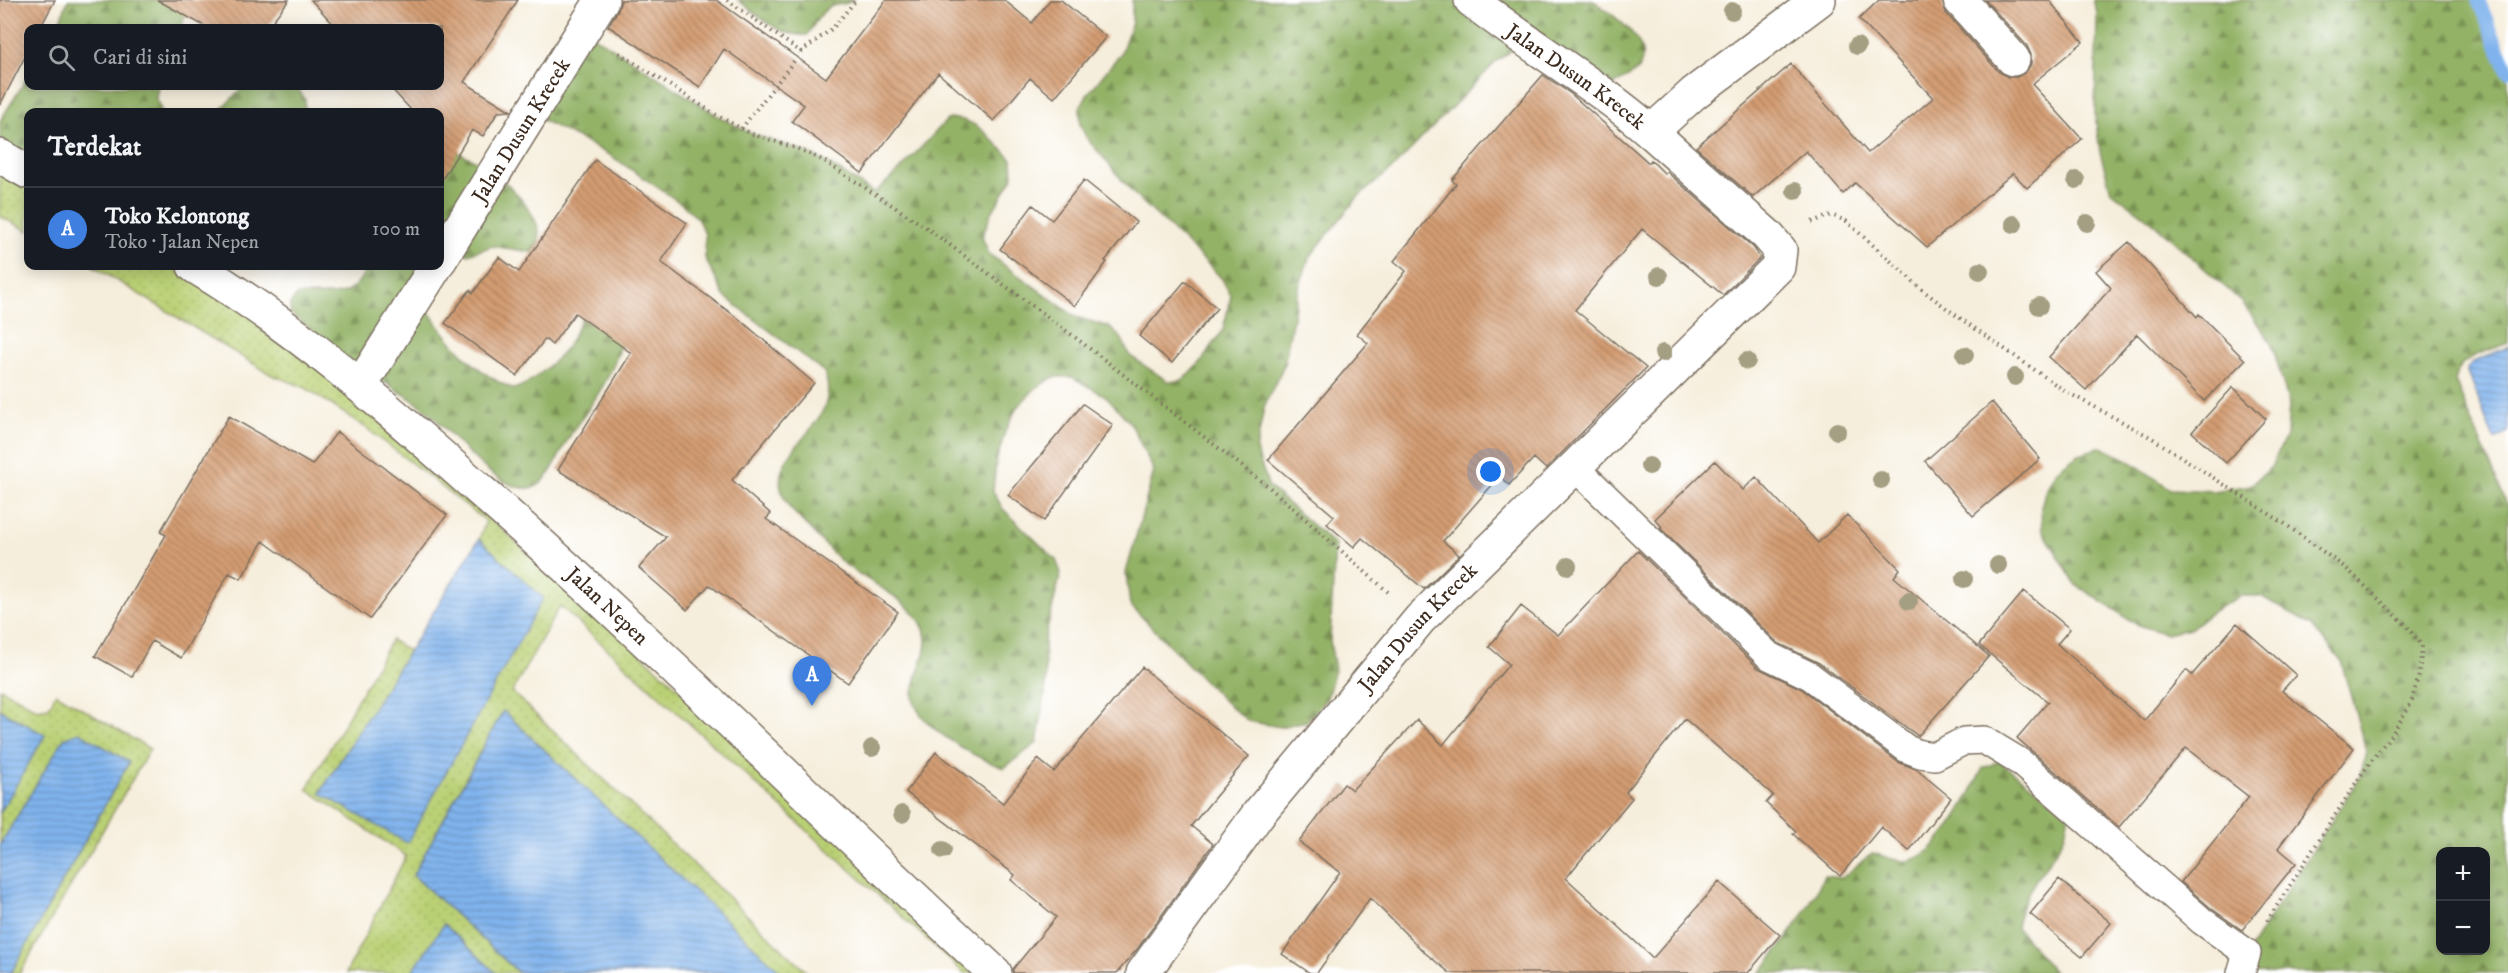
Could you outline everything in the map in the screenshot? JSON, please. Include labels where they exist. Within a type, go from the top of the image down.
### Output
[{"type":"street","name":"Jalan Dusun Krecek","points":[[444,254],[602,0]]},
{"type":"street","name":"Jalan Dusun Krecek","points":[[1143,973],[1259,813],[1420,619],[1778,267],[1780,250],[1767,235],[1624,108],[1471,0]]},
{"type":"street","points":[[1651,132],[1694,93],[1819,0]]},
{"type":"street","points":[[1960,0],[2013,59]]},
{"type":"street","points":[[0,156],[24,170]]},
{"type":"street","name":"Jalan Nepen","points":[[200,270],[239,294],[361,385],[560,560],[995,973]]},
{"type":"street","points":[[361,385],[433,270]]},
{"type":"lane","points":[[1575,467],[1769,656],[1810,676],[1907,749],[1935,756],[1964,741],[1984,740],[2020,762],[2202,921],[2244,963]]},
{"type":"path","points":[[727,0],[801,52]]},
{"type":"path","points":[[741,129],[801,52],[833,28],[856,0]]},
{"type":"path","points":[[583,29],[677,91],[741,129],[801,150],[824,161],[924,226],[1067,331],[1269,487],[1420,619]]},
{"type":"path","points":[[1780,250],[1805,226],[1817,219],[1831,215],[1846,221],[1925,292],[1957,316],[2065,391],[2152,438],[2285,524],[2338,563],[2406,625],[2422,646],[2419,675],[2411,703],[2396,728],[2361,775],[2244,963]]},
{"type":"green space","points":[[68,0],[190,0],[182,24],[59,24]]},
{"type":"green space","points":[[738,0],[853,0],[829,7],[807,35],[797,35],[778,29]]},
{"type":"green space","points":[[1132,0],[1593,0],[1620,21],[1637,39],[1642,59],[1636,71],[1614,85],[1515,48],[1496,62],[1393,168],[1357,198],[1309,258],[1298,291],[1284,365],[1264,407],[1256,450],[1269,487],[1335,545],[1330,641],[1335,670],[1327,698],[1307,721],[1280,727],[1248,721],[1225,702],[1130,605],[1126,573],[1154,471],[1131,424],[1107,397],[1072,377],[1054,377],[1037,387],[1017,407],[1005,432],[996,462],[993,491],[1003,509],[1056,560],[1061,573],[1044,641],[1046,687],[1037,743],[1004,768],[948,739],[923,717],[915,705],[913,693],[925,649],[925,632],[921,623],[906,605],[842,562],[795,514],[785,500],[781,489],[781,473],[787,459],[825,406],[828,390],[824,372],[724,296],[705,258],[705,234],[697,218],[682,204],[608,154],[531,114],[583,29],[718,116],[752,134],[801,150],[824,161],[874,193],[901,169],[947,120],[965,120],[983,130],[1012,159],[1013,177],[991,214],[982,237],[989,254],[1076,317],[1109,327],[1122,339],[1129,355],[1169,382],[1183,380],[1201,362],[1223,330],[1231,296],[1222,279],[1206,262],[1133,193],[1086,137],[1080,124],[1080,108],[1087,95],[1121,53],[1132,22]]},
{"type":"green space","points":[[2093,0],[2478,0],[2508,71],[2508,343],[2474,356],[2460,365],[2455,381],[2508,507],[2508,973],[2241,973],[2247,953],[2361,775],[2366,751],[2341,661],[2312,626],[2261,596],[2240,596],[2213,611],[2190,629],[2166,634],[2136,624],[2075,584],[2042,529],[2041,507],[2045,492],[2056,471],[2077,455],[2101,447],[2128,460],[2171,489],[2214,491],[2251,485],[2271,467],[2287,434],[2289,404],[2272,344],[2242,302],[2151,221],[2111,191],[2100,152],[2095,115],[2097,13]]},
{"type":"green space","points":[[24,82],[24,90],[157,90],[156,99],[160,108],[24,108],[24,158],[0,140],[0,121]]},
{"type":"green space","points":[[240,90],[299,90],[305,99],[305,108],[223,108]]},
{"type":"green space","points":[[444,145],[491,170],[525,204],[534,217],[538,230],[538,242],[531,252],[493,246],[468,254],[444,243]]},
{"type":"green space","points":[[0,156],[24,170],[24,229],[0,216]]},
{"type":"green space","points":[[100,270],[201,270],[230,287],[998,973],[964,973],[560,606],[512,692],[808,973],[780,973],[503,711],[413,875],[519,973],[496,973],[444,925],[411,973],[346,973],[406,856],[307,789],[391,640],[409,651],[320,793],[543,598],[479,539],[486,521],[365,427],[306,388],[272,375]]},
{"type":"green space","points":[[365,270],[417,270],[414,291],[445,334],[469,361],[483,372],[514,389],[537,376],[561,354],[589,306],[624,330],[617,357],[604,383],[569,437],[550,473],[538,486],[531,488],[516,486],[501,480],[471,456],[420,405],[359,366],[290,313],[290,304],[297,295],[339,294],[354,286]]},
{"type":"green space","points":[[0,688],[37,709],[49,707],[56,693],[150,749],[20,973],[11,973],[129,762],[0,845],[0,813],[45,735],[0,710]]},
{"type":"green space","points":[[1999,761],[2069,814],[2063,838],[2029,892],[2017,928],[2055,973],[1760,973],[1795,927],[1824,876],[1842,878],[1872,853],[1904,861],[1917,858],[1941,839],[1970,794],[1983,768]]},
{"type":"water","points":[[2508,347],[2508,433],[2494,440],[2467,369],[2473,362]]},
{"type":"water","points":[[479,539],[543,598],[407,843],[320,793]]},
{"type":"water","points":[[0,710],[45,735],[0,813]]},
{"type":"water","points":[[503,711],[781,972],[519,973],[413,875]]},
{"type":"water","points":[[79,732],[129,762],[11,973],[0,973],[0,845],[64,738]]},
{"type":"water","points":[[444,924],[496,973],[411,973]]},
{"type":"building","points":[[0,0],[55,0],[42,24],[24,24],[24,59],[0,105]]},
{"type":"building","points":[[157,0],[289,0],[270,24],[201,24]]},
{"type":"building","points":[[311,0],[518,0],[464,82],[511,111],[498,112],[483,136],[472,130],[444,176],[444,108],[409,108],[393,90],[444,90],[444,24],[333,24]]},
{"type":"building","points":[[621,0],[716,0],[826,78],[886,0],[1004,0],[1032,23],[1050,0],[1061,0],[1106,37],[1054,98],[1030,78],[994,121],[938,73],[862,173],[792,121],[804,105],[724,49],[700,87],[608,26]]},
{"type":"building","points":[[1879,0],[1942,0],[1946,13],[1999,72],[2008,77],[2017,77],[2026,72],[2031,64],[2031,55],[2027,46],[1985,0],[2049,0],[2083,42],[2032,84],[2082,139],[2027,188],[2013,173],[1927,247],[1855,183],[1843,194],[1806,151],[1753,197],[1696,147],[1791,64],[1868,153],[1933,98],[1859,19]]},
{"type":"building","points":[[1543,75],[1571,94],[1649,163],[1651,160],[1665,174],[1667,172],[1754,248],[1760,258],[1723,295],[1642,229],[1575,310],[1646,368],[1546,469],[1534,458],[1509,485],[1500,476],[1443,541],[1459,555],[1424,589],[1362,538],[1354,547],[1327,524],[1334,516],[1268,460],[1368,343],[1357,334],[1406,271],[1394,261],[1456,184],[1452,180]]},
{"type":"building","points":[[595,160],[687,223],[661,262],[739,319],[814,383],[732,480],[771,514],[766,519],[898,612],[848,683],[709,585],[687,610],[639,568],[666,537],[558,470],[631,353],[575,313],[552,345],[545,339],[517,376],[445,323],[470,290],[473,293],[499,257],[519,272]]},
{"type":"building","points":[[1084,180],[1136,222],[1105,261],[1107,262],[1075,306],[1000,249],[1033,205],[1052,220]]},
{"type":"building","points":[[2129,242],[2197,317],[2199,314],[2245,360],[2204,401],[2137,334],[2086,390],[2049,357],[2111,288],[2096,271]]},
{"type":"building","points":[[1185,281],[1217,308],[1172,363],[1139,336]]},
{"type":"building","points":[[2233,387],[2266,419],[2226,463],[2192,432]]},
{"type":"building","points":[[1992,402],[2040,459],[1973,516],[1925,461]]},
{"type":"building","points":[[1083,404],[1113,425],[1044,521],[1008,495]]},
{"type":"building","points":[[229,416],[312,465],[337,432],[447,515],[370,619],[263,541],[241,579],[229,573],[181,658],[152,641],[132,677],[95,656],[166,535],[160,532]]},
{"type":"building","points":[[1715,461],[1743,490],[1756,477],[1818,543],[1847,515],[1900,569],[1894,577],[1989,656],[1918,736],[1819,663],[1778,643],[1660,528],[1662,527],[1655,519]]},
{"type":"building","points":[[1638,551],[1758,668],[1802,689],[1898,762],[1916,769],[1951,798],[1909,851],[1881,827],[1840,876],[1793,834],[1796,831],[1766,803],[1773,795],[1685,719],[1626,792],[1632,798],[1566,878],[1653,958],[1719,882],[1780,935],[1748,973],[1450,973],[1424,952],[1370,898],[1317,973],[1310,973],[1282,954],[1340,872],[1299,842],[1344,784],[1352,790],[1417,720],[1443,745],[1509,664],[1489,647],[1521,606],[1558,635]]},
{"type":"building","points":[[2024,591],[2070,629],[2057,644],[2144,721],[2186,670],[2192,675],[2237,623],[2296,675],[2282,691],[2354,748],[2278,848],[2296,863],[2242,930],[2212,909],[2181,882],[2249,797],[2186,748],[2119,827],[2017,738],[2048,702],[1979,645]]},
{"type":"building","points":[[1142,667],[1249,756],[1191,826],[1213,844],[1138,948],[1117,973],[1013,973],[1013,969],[1056,917],[1011,880],[1015,875],[906,792],[936,752],[1003,803],[1038,759],[1054,772]]},
{"type":"building","points":[[2059,879],[2111,923],[2082,957],[2030,914]]},
{"type":"waterway","points":[[2478,0],[2508,71]]},
{"type":"place","name":"Toko Kelontong","points":[[812,706]]}]
